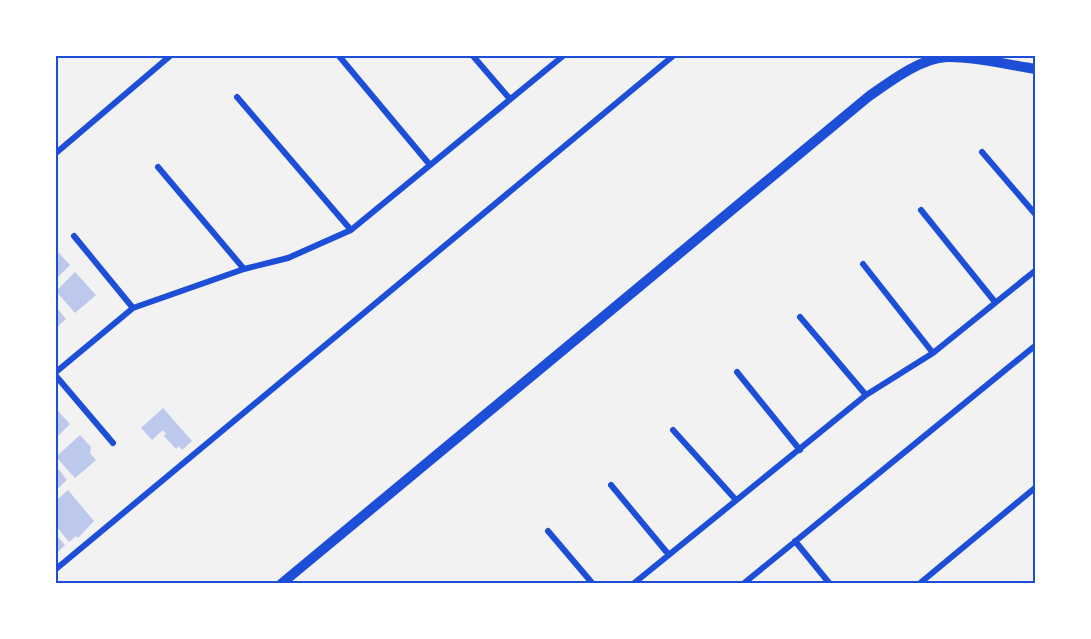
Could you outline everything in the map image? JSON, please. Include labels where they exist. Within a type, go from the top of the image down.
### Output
[{"type":"street","points":[[56,153],[170,56]]},
{"type":"street","points":[[339,56],[430,165]]},
{"type":"street","points":[[473,56],[510,99]]},
{"type":"street","points":[[113,443],[56,374],[133,308],[244,269],[288,258],[351,230],[563,56]]},
{"type":"street","points":[[56,569],[672,56]]},
{"type":"street","points":[[281,584],[625,297],[900,74],[945,57],[1035,69]]},
{"type":"street","points":[[237,97],[351,230]]},
{"type":"street","points":[[982,152],[1035,215]]},
{"type":"street","points":[[158,167],[244,269]]},
{"type":"street","points":[[921,210],[995,302]]},
{"type":"street","points":[[74,236],[133,308]]},
{"type":"street","points":[[863,264],[933,353]]},
{"type":"street","points":[[633,584],[866,395],[933,353],[1035,270]]},
{"type":"street","points":[[800,317],[866,395]]},
{"type":"street","points":[[743,584],[1035,345]]},
{"type":"street","points":[[737,372],[800,450]]},
{"type":"street","points":[[673,430],[736,500]]},
{"type":"street","points":[[611,485],[669,555]]},
{"type":"street","points":[[919,584],[1035,487]]},
{"type":"street","points":[[548,531],[592,584]]},
{"type":"street","points":[[795,542],[830,584]]},
{"type":"building","points":[[56,250],[70,265],[56,279]]},
{"type":"building","points":[[75,272],[96,295],[75,313],[56,291]]},
{"type":"building","points":[[56,307],[66,319],[56,328]]},
{"type":"building","points":[[163,408],[192,441],[182,450],[179,446],[176,449],[164,436],[166,434],[163,430],[152,440],[141,428]]},
{"type":"building","points":[[56,409],[70,424],[56,438]]},
{"type":"building","points":[[80,435],[91,447],[90,453],[96,460],[75,478],[56,457]]},
{"type":"building","points":[[56,466],[67,480],[56,490]]},
{"type":"building","points":[[68,490],[94,521],[78,538],[76,536],[69,542],[56,526],[56,501]]},
{"type":"building","points":[[56,535],[65,545],[56,554]]}]
